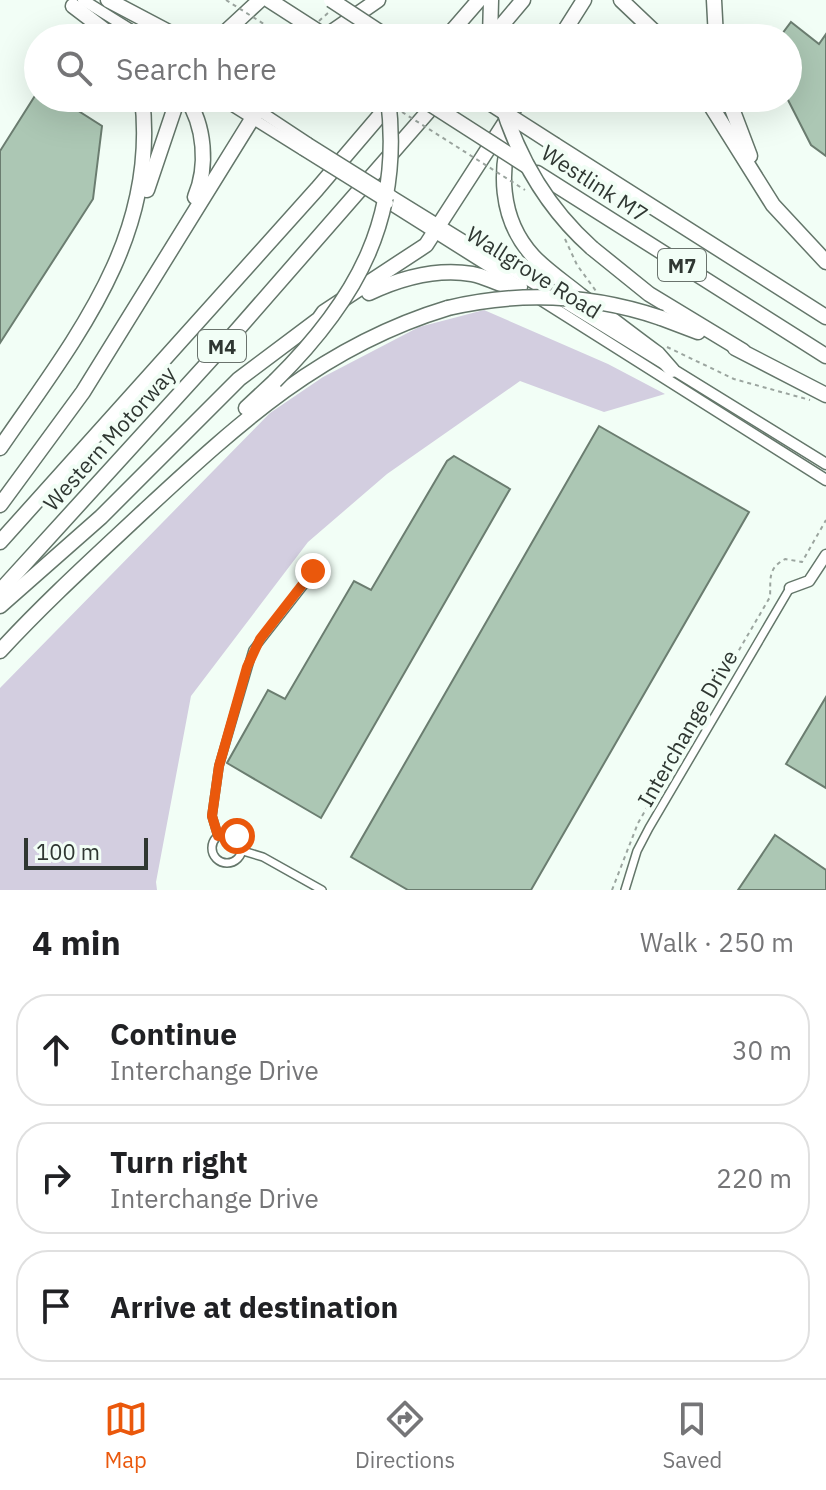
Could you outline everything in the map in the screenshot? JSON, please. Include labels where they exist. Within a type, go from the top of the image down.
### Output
[{"type":"highway","points":[[108,0],[153,24]]},
{"type":"highway","points":[[234,24],[260,0]]},
{"type":"highway","points":[[269,0],[306,24]]},
{"type":"highway","points":[[356,0],[367,24]]},
{"type":"highway","points":[[345,24],[378,0]]},
{"type":"highway","points":[[458,24],[479,0]]},
{"type":"highway","points":[[491,0],[491,24]]},
{"type":"highway","points":[[503,24],[523,0]]},
{"type":"highway","points":[[569,24],[584,0]]},
{"type":"highway","points":[[621,0],[646,24]]},
{"type":"highway","points":[[714,0],[715,24]]},
{"type":"highway","points":[[73,2],[99,24]]},
{"type":"highway","points":[[331,5],[364,24]]},
{"type":"highway","points":[[0,448],[98,303],[124,246],[136,211],[144,160],[142,112]]},
{"type":"highway","points":[[98,303],[125,257],[177,112]]},
{"type":"highway","points":[[188,112],[198,124],[203,156],[201,182],[193,202],[194,212]]},
{"type":"highway","points":[[0,505],[83,392],[257,112]]},
{"type":"highway","name":"Western Motorway","points":[[0,542],[383,112]]},
{"type":"highway","points":[[0,636],[275,381],[332,319],[372,247],[389,173],[392,112]]},
{"type":"highway","name":"Western Motorway","points":[[0,591],[225,344],[428,112]]},
{"type":"highway","name":"Westlink M7","points":[[443,112],[826,356]]},
{"type":"highway","name":"Westlink M7","points":[[504,112],[826,317]]},
{"type":"highway","points":[[505,112],[515,141],[535,180],[564,221],[592,248],[649,294],[743,351],[826,395]]},
{"type":"highway","points":[[0,606],[101,517],[239,379],[319,319],[324,312],[420,251],[438,229],[512,112]]},
{"type":"highway","points":[[516,112],[503,175],[509,213],[521,240],[544,266],[658,354],[672,370]]},
{"type":"highway","points":[[715,112],[773,205],[826,262]]},
{"type":"highway","points":[[733,112],[745,147],[784,216]]},
{"type":"highway","points":[[319,319],[387,285],[426,274],[471,274],[508,288],[520,287]]},
{"type":"highway","points":[[0,651],[66,583],[258,409],[355,346],[390,328],[448,308],[508,298],[570,297],[630,308],[743,351]]},
{"type":"main road","points":[[73,2],[105,24]]},
{"type":"main road","points":[[73,2],[116,24]]},
{"type":"main road","name":"Wallgrove Road","points":[[263,112],[305,146],[826,464]]},
{"type":"main road","name":"Wallgrove Road","points":[[438,229],[520,287],[826,480]]},
{"type":"main road","points":[[790,588],[809,581],[826,555]]},
{"type":"street","points":[[218,836],[212,816],[219,766],[253,650],[322,562]]},
{"type":"street","name":"Interchange Drive","points":[[625,890],[637,851],[649,828],[790,588]]},
{"type":"street","points":[[234,834],[240,839],[243,851],[235,861],[227,864],[219,861],[212,851],[213,843],[218,836],[234,834]]},
{"type":"street","points":[[243,851],[263,857],[322,890]]},
{"type":"path","points":[[226,0],[264,24]]},
{"type":"path","points":[[408,112],[525,190]]},
{"type":"path","points":[[612,890],[638,823],[770,597],[768,578],[771,571],[785,559],[802,562],[826,520]]},
{"type":"shaded area","points":[[484,310],[608,364],[665,394],[604,412],[520,381],[387,474],[308,542],[191,696],[157,890],[0,890],[0,688],[270,413],[323,377],[419,327]]},
{"type":"building","points":[[802,31],[819,44],[826,34],[826,156],[811,145],[794,112],[802,112]]},
{"type":"building","points":[[25,112],[80,112],[102,126],[93,199],[0,343],[0,151]]},
{"type":"building","points":[[599,426],[749,512],[531,890],[408,890],[351,857]]},
{"type":"building","points":[[454,456],[510,489],[321,818],[227,763],[268,690],[285,699],[354,581],[371,590],[447,461]]},
{"type":"building","points":[[826,697],[826,788],[786,764]]},
{"type":"building","points":[[775,835],[826,870],[826,890],[738,890]]},
{"type":"route","points":[[237,836],[230,833],[218,836],[212,816],[219,766],[237,697],[253,650],[313,571]]}]
